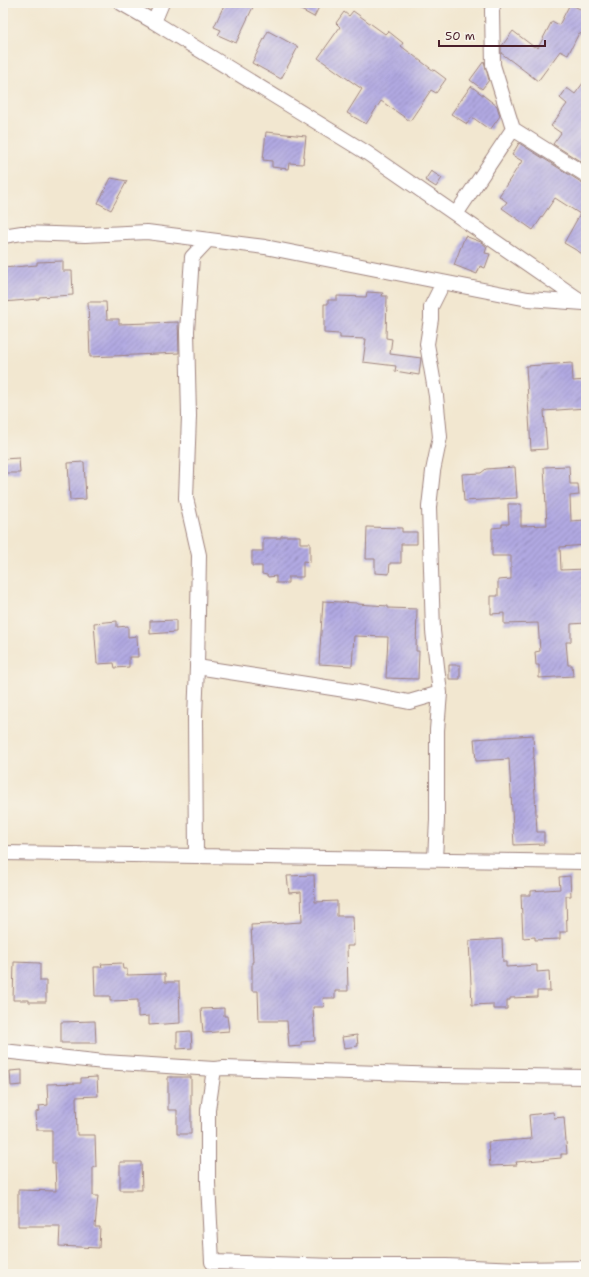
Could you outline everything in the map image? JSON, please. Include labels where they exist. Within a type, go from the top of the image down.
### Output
[{"type":"street","points":[[121,3],[367,153],[585,303]]},
{"type":"street","points":[[154,22],[162,3]]},
{"type":"street","points":[[494,3],[492,10],[493,65],[513,129],[586,175]]},
{"type":"street","points":[[456,214],[513,129]]},
{"type":"street","points":[[3,236],[22,233],[85,235],[147,232],[265,247],[528,299],[585,303]]},
{"type":"street","points":[[196,856],[195,717],[199,556],[186,498],[190,416],[187,331],[192,258],[208,240]]},
{"type":"street","points":[[435,859],[437,730],[440,693],[433,630],[429,508],[433,471],[440,437],[436,396],[427,344],[432,307],[443,283]]},
{"type":"street","points":[[197,667],[409,702],[440,693]]},
{"type":"street","points":[[3,853],[586,862]]},
{"type":"street","points":[[3,1051],[104,1062],[214,1069],[232,1068],[443,1075],[586,1077]]},
{"type":"street","points":[[214,1069],[208,1110],[208,1183],[212,1268],[326,1266],[398,1270],[446,1266],[518,1269],[586,1268]]},
{"type":"building","points":[[225,3],[244,3],[253,7],[236,43],[218,35],[221,30],[214,27]]},
{"type":"building","points":[[288,3],[321,3],[314,17]]},
{"type":"building","points":[[570,4],[586,12],[586,36],[579,33],[568,55],[560,51],[538,81],[501,53],[501,47],[513,31],[534,47],[536,45],[538,48],[552,21],[559,25]]},
{"type":"building","points":[[353,11],[385,34],[388,31],[403,43],[401,46],[446,79],[436,93],[431,90],[410,121],[381,101],[366,124],[347,113],[362,89],[318,58],[340,27],[336,23],[344,12],[349,16]]},
{"type":"building","points":[[268,31],[298,47],[281,79],[252,63]]},
{"type":"building","points":[[484,61],[489,80],[482,89],[470,80]]},
{"type":"building","points":[[586,79],[586,165],[553,144],[561,133],[551,126],[567,104],[560,98],[567,88],[575,94]]},
{"type":"building","points":[[471,86],[497,106],[500,116],[490,130],[472,117],[467,124],[451,114]]},
{"type":"building","points":[[266,132],[306,136],[303,164],[289,163],[288,169],[272,167],[272,161],[263,160]]},
{"type":"building","points":[[519,143],[581,182],[586,183],[586,256],[564,243],[580,214],[555,198],[533,230],[502,208],[507,202],[499,196],[522,161],[512,155]]},
{"type":"building","points":[[431,171],[442,178],[436,187],[425,180]]},
{"type":"building","points":[[111,178],[127,181],[111,210],[98,203]]},
{"type":"building","points":[[465,236],[481,242],[487,247],[485,253],[490,254],[485,268],[480,266],[477,274],[454,265]]},
{"type":"building","points":[[63,261],[63,271],[72,271],[73,295],[39,297],[39,299],[3,302],[3,268],[37,265],[37,262]]},
{"type":"building","points":[[367,292],[383,293],[382,296],[387,296],[386,338],[392,339],[390,354],[421,358],[419,375],[395,371],[396,366],[363,362],[366,339],[340,338],[340,334],[324,333],[324,304],[328,304],[328,300],[337,300],[337,296],[366,297]]},
{"type":"building","points":[[88,302],[106,302],[107,319],[119,319],[119,324],[178,322],[179,353],[90,357]]},
{"type":"building","points":[[572,363],[573,381],[586,380],[586,408],[544,411],[547,449],[531,450],[526,366]]},
{"type":"building","points":[[19,458],[20,473],[3,473],[3,459]]},
{"type":"building","points":[[84,462],[86,499],[70,500],[68,463]]},
{"type":"building","points":[[569,466],[570,484],[578,484],[579,495],[570,496],[571,521],[586,520],[586,545],[560,547],[561,570],[586,569],[586,623],[571,624],[571,642],[566,642],[568,665],[572,665],[573,676],[539,678],[539,665],[536,665],[535,652],[540,651],[538,623],[504,624],[504,613],[491,614],[491,596],[498,596],[498,580],[511,579],[511,556],[492,556],[492,528],[502,527],[502,524],[509,524],[508,504],[521,504],[521,526],[547,525],[544,467]]},
{"type":"building","points":[[515,467],[517,498],[464,501],[462,474],[481,473],[486,469]]},
{"type":"building","points":[[367,527],[402,528],[402,532],[417,532],[417,544],[401,544],[401,563],[390,563],[389,574],[375,573],[375,559],[366,559]]},
{"type":"building","points":[[281,536],[300,536],[300,543],[310,543],[310,562],[303,561],[303,577],[288,577],[288,583],[276,583],[276,576],[268,577],[267,575],[262,574],[262,566],[252,566],[252,551],[263,551],[263,538],[281,538]]},
{"type":"building","points":[[323,601],[388,606],[388,608],[417,609],[416,651],[419,651],[418,679],[386,678],[388,637],[354,636],[352,666],[319,664]]},
{"type":"building","points":[[176,620],[176,632],[150,634],[150,621]]},
{"type":"building","points":[[117,621],[117,627],[128,626],[128,637],[137,636],[138,657],[129,657],[129,667],[115,668],[114,663],[97,664],[94,623]]},
{"type":"building","points":[[449,665],[460,665],[460,679],[449,679]]},
{"type":"building","points":[[533,735],[537,832],[544,832],[544,844],[514,845],[509,759],[476,761],[474,739]]},
{"type":"building","points":[[314,875],[315,902],[337,901],[337,916],[353,916],[354,946],[347,946],[348,991],[335,991],[335,998],[323,998],[324,1007],[313,1007],[315,1041],[301,1042],[301,1046],[289,1047],[287,1021],[259,1021],[258,991],[252,991],[253,962],[251,925],[302,922],[301,892],[289,893],[287,876]]},
{"type":"building","points":[[570,876],[571,896],[566,896],[567,932],[560,932],[560,939],[535,940],[535,937],[523,938],[521,895],[531,895],[531,891],[560,889],[559,877]]},
{"type":"building","points":[[502,939],[503,962],[506,962],[506,967],[537,965],[537,972],[549,971],[550,991],[537,991],[537,997],[510,998],[510,1000],[507,1000],[507,1009],[493,1009],[493,1004],[472,1005],[469,941]]},
{"type":"building","points":[[14,962],[40,963],[40,981],[46,981],[46,1002],[13,1000]]},
{"type":"building","points":[[122,963],[123,969],[127,969],[127,975],[165,974],[165,982],[179,982],[180,1023],[149,1025],[149,1016],[138,1017],[138,1000],[110,1001],[110,996],[95,996],[94,967],[102,967],[101,964]]},
{"type":"building","points":[[224,1008],[224,1016],[227,1016],[229,1031],[203,1033],[201,1009]]},
{"type":"building","points":[[95,1021],[96,1043],[61,1043],[61,1022]]},
{"type":"building","points":[[191,1031],[192,1048],[177,1049],[177,1032]]},
{"type":"building","points":[[357,1035],[358,1046],[344,1048],[342,1037]]},
{"type":"building","points":[[22,1070],[22,1085],[11,1086],[10,1071]]},
{"type":"building","points":[[97,1077],[98,1096],[76,1097],[77,1135],[95,1135],[96,1167],[93,1167],[93,1196],[98,1196],[95,1227],[100,1227],[99,1248],[59,1246],[60,1226],[18,1226],[18,1190],[56,1191],[55,1163],[52,1163],[52,1130],[37,1130],[36,1112],[40,1111],[39,1106],[48,1105],[47,1084],[81,1083],[81,1078]]},
{"type":"building","points":[[168,1077],[191,1077],[191,1134],[177,1134],[177,1110],[168,1110]]},
{"type":"building","points":[[553,1112],[554,1118],[564,1117],[567,1154],[561,1154],[561,1158],[516,1162],[517,1165],[490,1166],[488,1142],[531,1139],[529,1115]]},
{"type":"building","points":[[120,1162],[141,1162],[142,1190],[120,1190]]}]
